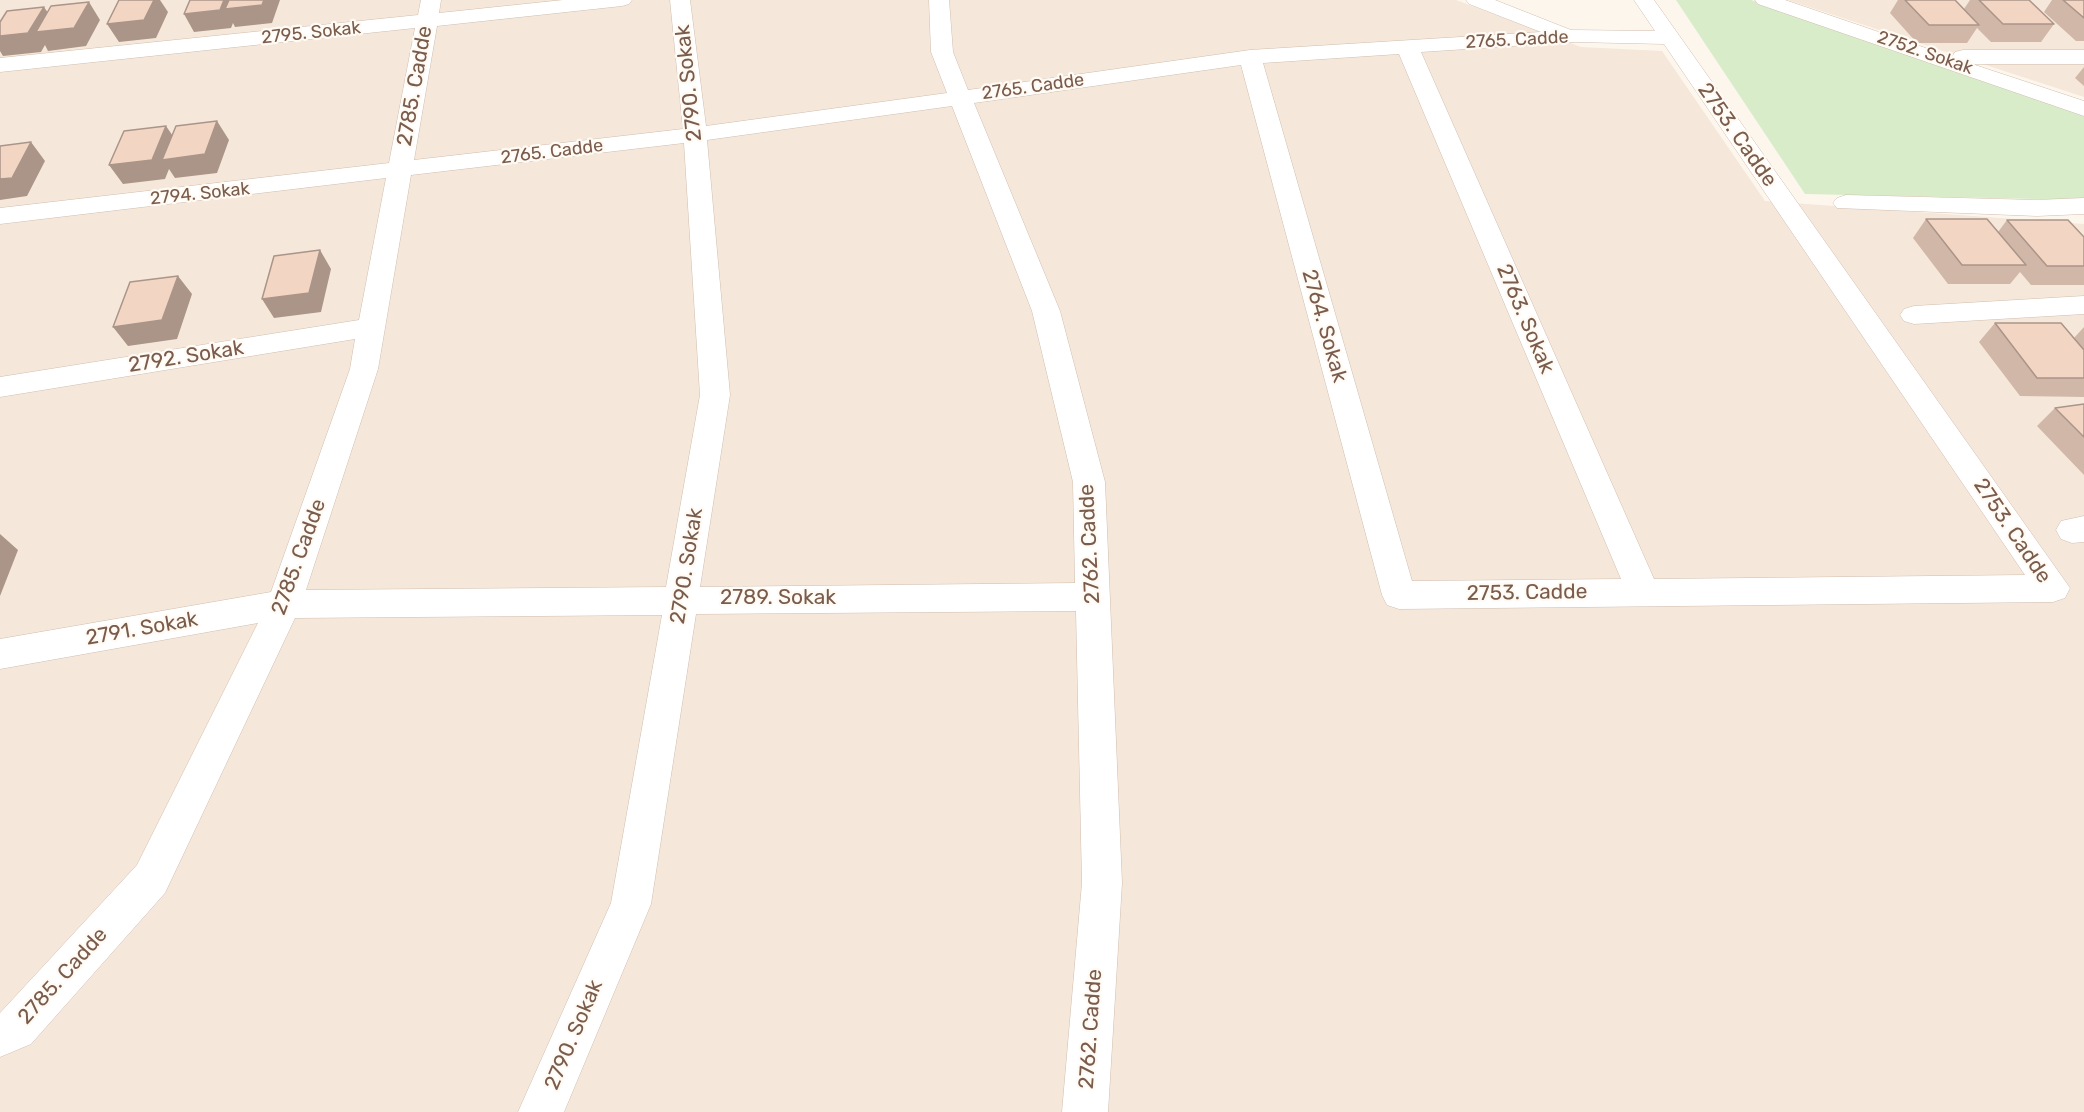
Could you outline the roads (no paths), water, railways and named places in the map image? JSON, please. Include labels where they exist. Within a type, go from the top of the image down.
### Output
[{"type":"street","name":"2795. Sokak","points":[[0,65],[429,10],[622,0]]},
{"type":"street","name":"2790. Sokak","points":[[541,1112],[631,904],[714,395],[695,135],[680,0]]},
{"type":"street","name":"2762. Cadde","points":[[939,0],[942,52],[1046,311],[1089,482],[1102,883],[1085,1112]]},
{"type":"street","points":[[1476,0],[1573,36]]},
{"type":"street","name":"2753. Cadde","points":[[1399,595],[2053,588],[1644,0]]},
{"type":"street","name":"2752. Sokak","points":[[1766,0],[2084,109]]},
{"type":"street","name":"2785. Cadde","points":[[0,1035],[16,1029],[151,879],[284,604],[364,369],[429,10]]},
{"type":"street","name":"2765. Cadde","points":[[400,171],[695,135],[959,96],[1250,57],[1573,36],[1669,38]]},
{"type":"street","name":"2763. Sokak","points":[[1407,46],[1643,592]]},
{"type":"street","name":"2764. Sokak","points":[[1250,57],[1399,595]]},
{"type":"street","points":[[1940,58],[2084,57]]},
{"type":"street","name":"2794. Sokak","points":[[0,216],[400,171]]},
{"type":"street","points":[[1846,203],[2037,208],[2084,206]]},
{"type":"street","points":[[1914,315],[2084,305]]},
{"type":"street","name":"2792. Sokak","points":[[0,387],[372,327]]},
{"type":"street","name":"2789. Sokak","points":[[284,604],[1092,597]]},
{"type":"street","name":"2791. Sokak","points":[[0,654],[284,604]]}]
